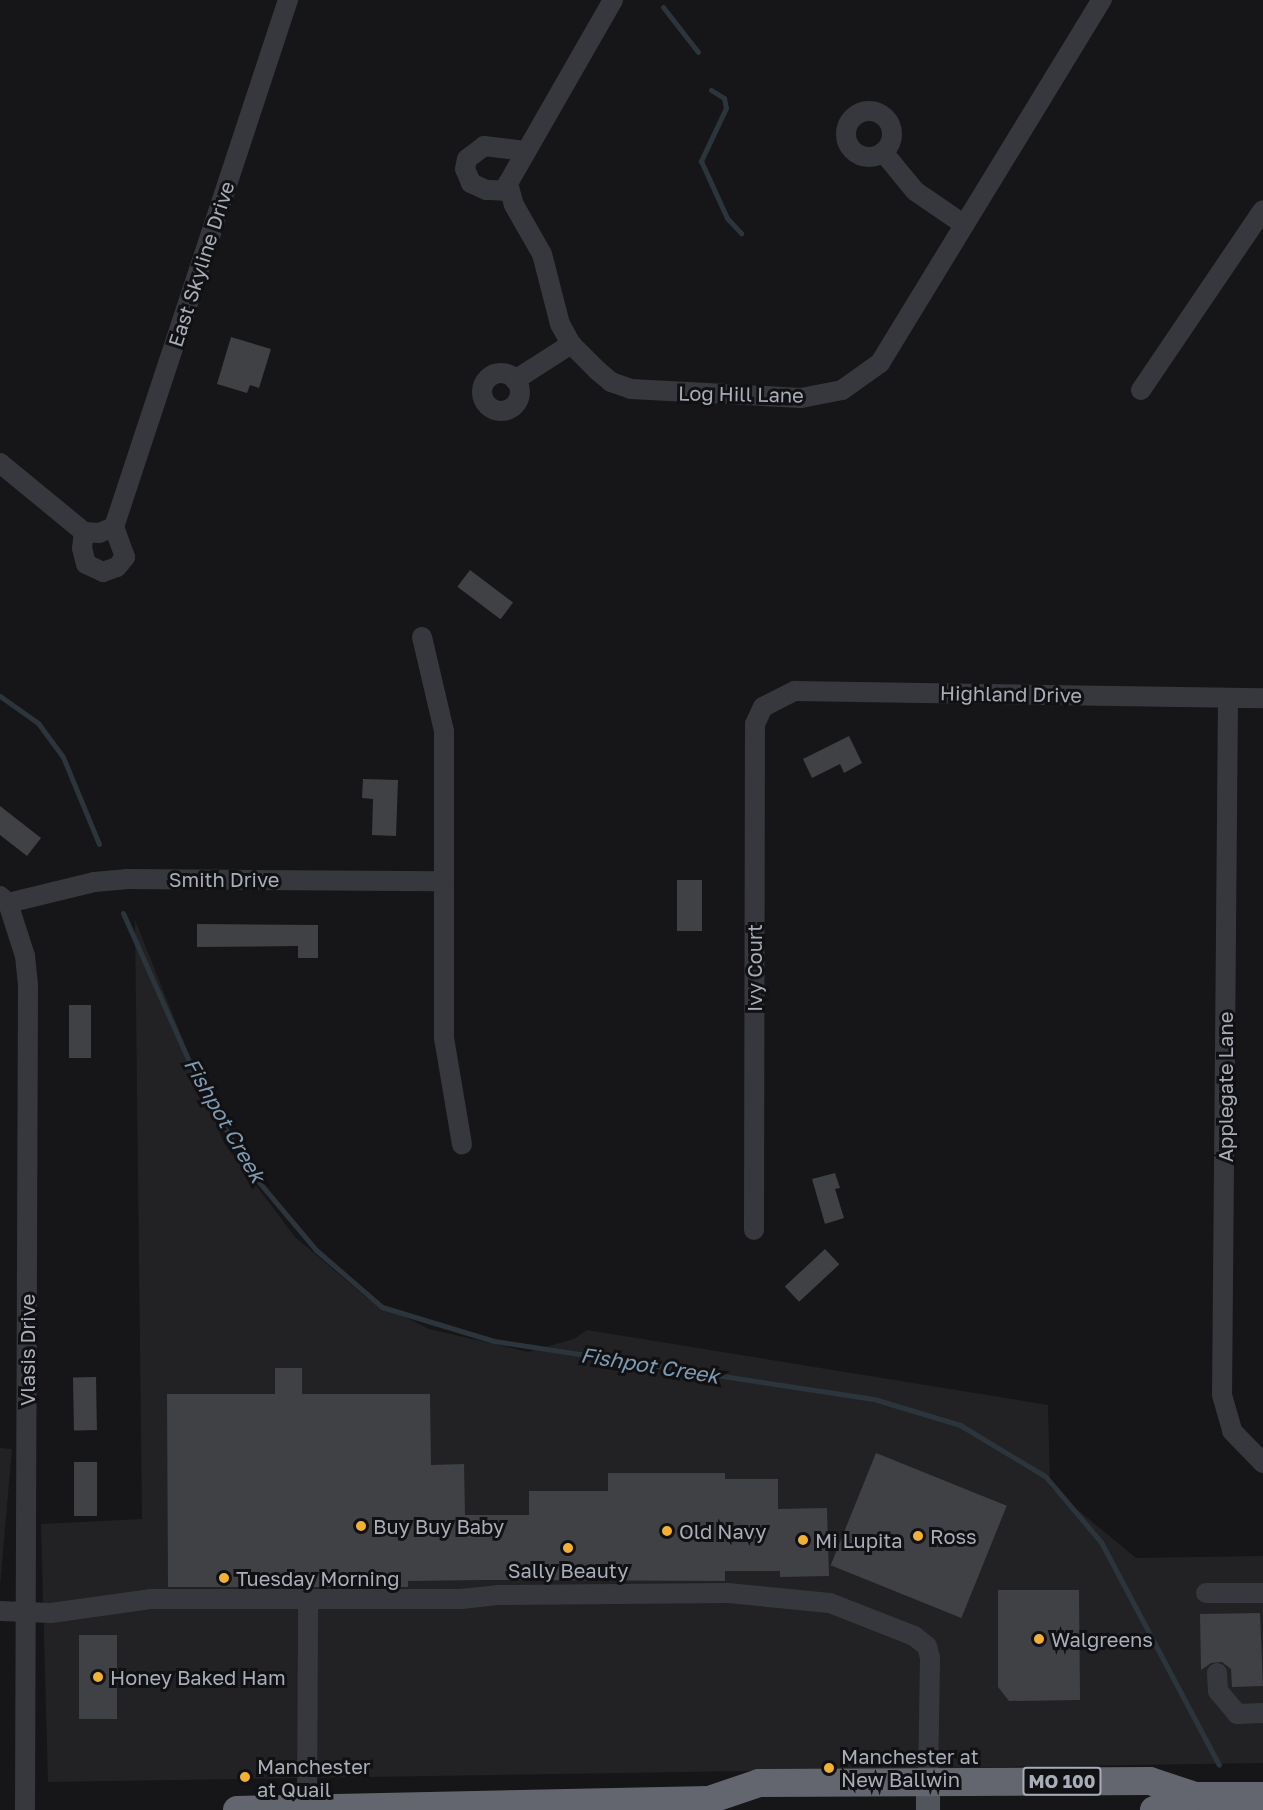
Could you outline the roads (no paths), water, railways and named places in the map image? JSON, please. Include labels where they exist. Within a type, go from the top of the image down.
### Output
[{"type":"highway","name":"MO 100","points":[[237,1810],[724,1806],[759,1783],[928,1796],[1150,1781],[1195,1796],[1263,1796]]},
{"type":"highway","name":"MO 100","points":[[1154,1810],[1195,1796]]},
{"type":"street","name":"East Skyline Drive","points":[[114,526],[288,0]]},
{"type":"street","points":[[524,151],[484,146],[467,159],[465,169],[471,183],[486,190],[508,191],[524,151],[613,0]]},
{"type":"street","name":"Log Hill Lane","points":[[508,191],[542,254],[555,310],[571,344],[611,382],[631,389],[801,398],[842,390],[880,363],[898,340],[963,224],[1102,0]]},
{"type":"street","points":[[883,152],[915,190],[963,224]]},
{"type":"street","points":[[1142,390],[1263,210]]},
{"type":"street","points":[[515,380],[571,344]]},
{"type":"street","points":[[0,463],[84,532],[99,533],[114,526],[125,557],[117,567],[103,572],[86,564],[82,549],[84,532]]},
{"type":"street","points":[[422,637],[444,731],[442,881],[444,1038],[462,1144]]},
{"type":"street","name":"Highland Drive","points":[[763,707],[795,691],[1263,698]]},
{"type":"street","name":"Applegate Lane","points":[[1228,698],[1222,1395],[1232,1431],[1263,1463]]},
{"type":"street","name":"Ivy Court","points":[[754,1230],[755,724],[763,707]]},
{"type":"street","name":"Smith Drive","points":[[4,899],[94,882],[126,879],[442,881]]},
{"type":"street","name":"Vlasis Drive","points":[[4,899],[25,956],[28,986],[25,1810]]},
{"type":"street","points":[[0,1611],[51,1613],[150,1599],[728,1593],[830,1603],[914,1636],[927,1646],[930,1658],[928,1796]]},
{"type":"street","points":[[1206,1593],[1263,1593]]},
{"type":"street","points":[[307,1810],[308,1599]]},
{"type":"street","points":[[1217,1673],[1218,1690],[1237,1714],[1263,1713]]},
{"type":"waterway","points":[[663,7],[698,52]]},
{"type":"waterway","points":[[711,90],[724,98],[726,108],[701,161],[727,218],[741,233]]},
{"type":"waterway","name":"Fishpot Creek","points":[[0,696],[38,723],[63,757],[99,844]]},
{"type":"waterway","name":"Fishpot Creek","points":[[123,913],[193,1070],[248,1169],[316,1250],[382,1307],[494,1341],[874,1399],[960,1425],[1045,1476],[1101,1542],[1219,1765]]},
{"type":"place","name":"Buy Buy Baby","points":[[361,1526]]},
{"type":"place","name":"Old Navy","points":[[667,1531]]},
{"type":"place","name":"Ross","points":[[918,1536]]},
{"type":"place","name":"Mi Lupita","points":[[803,1540]]},
{"type":"place","name":"Sally Beauty","points":[[568,1548]]},
{"type":"place","name":"Tuesday Morning","points":[[224,1578]]},
{"type":"place","name":"Walgreens","points":[[1039,1639]]},
{"type":"place","name":"Honey Baked Ham","points":[[98,1677]]},
{"type":"place","name":"Manchester at New Ballwin","points":[[829,1768]]},
{"type":"place","name":"Manchester at Quail","points":[[245,1777]]}]
